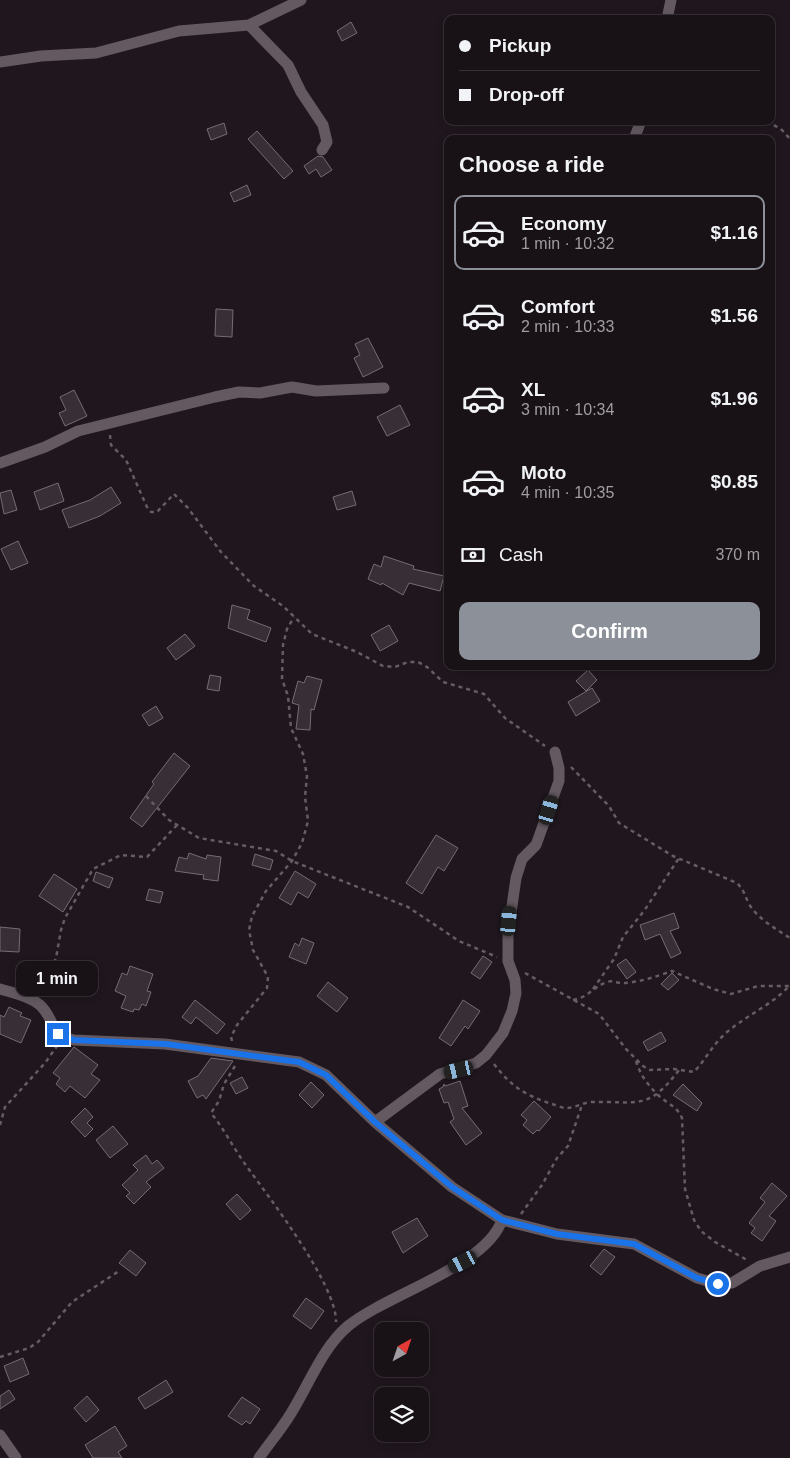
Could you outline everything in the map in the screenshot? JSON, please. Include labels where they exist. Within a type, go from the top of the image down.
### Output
[{"type":"street","points":[[0,62],[41,56],[96,53],[179,31],[249,24],[301,0]]},
{"type":"street","points":[[668,15],[671,0]]},
{"type":"street","points":[[249,24],[276,50],[288,66],[301,92],[323,125],[327,142],[322,150]]},
{"type":"street","points":[[0,462],[45,447],[78,431],[110,425],[197,401],[239,392],[260,393],[292,387],[316,391],[384,388]]},
{"type":"street","points":[[375,1122],[440,1074],[476,1063],[486,1055],[503,1033],[512,1011],[516,993],[515,980],[508,961],[510,908],[522,859],[536,845],[559,781],[559,768],[555,752]]},
{"type":"street","points":[[0,989],[34,1001],[45,1011],[54,1029],[62,1037],[74,1040],[166,1044],[310,1065],[326,1075],[375,1122],[452,1187],[502,1220],[557,1234],[634,1244],[697,1278],[718,1284],[732,1283],[760,1266],[790,1257]]},
{"type":"street","points":[[258,1458],[288,1419],[317,1366],[336,1339],[348,1326],[371,1311],[463,1262],[498,1231],[502,1220]]},
{"type":"street","points":[[0,1435],[16,1458]]},
{"type":"path","points":[[772,125],[790,139]]},
{"type":"path","points":[[110,425],[111,445],[126,460],[151,512],[157,512],[174,494],[188,508],[221,552],[254,586],[294,617],[287,629],[283,645],[282,679],[288,696],[291,728],[303,754],[307,776],[305,797],[308,821],[302,843],[292,861],[266,891],[252,916],[250,930],[253,950],[268,977],[266,988],[237,1025],[231,1037],[236,1053],[235,1069],[224,1084],[220,1101],[211,1113],[244,1164],[266,1190],[314,1266],[333,1306],[336,1318],[336,1339]]},
{"type":"path","points":[[146,796],[169,820],[199,838],[276,851],[292,861],[408,907],[459,941],[508,961],[599,1014],[635,1059],[650,1070],[694,1072],[712,1047],[726,1033],[768,1006],[790,986]]},
{"type":"path","points":[[34,1001],[43,990],[51,973],[66,918],[93,869],[121,855],[148,857],[177,825]]},
{"type":"path","points":[[572,1000],[585,998],[591,992],[614,959],[623,937],[644,911],[679,858]]},
{"type":"path","points":[[591,992],[609,982],[624,983],[657,976],[672,970],[706,986],[731,994],[758,986],[790,986]]},
{"type":"path","points":[[0,1125],[6,1107],[45,1063],[62,1037]]},
{"type":"path","points":[[486,1055],[510,1084],[532,1098],[567,1108],[590,1102],[616,1103],[651,1099],[664,1090],[680,1070]]},
{"type":"path","points":[[635,1059],[640,1074],[657,1095],[679,1112],[682,1118],[684,1189],[696,1224],[715,1242],[760,1266]]},
{"type":"path","points":[[514,1223],[542,1185],[557,1158],[568,1146],[582,1104]]},
{"type":"path","points":[[0,1357],[33,1345],[51,1328],[72,1302],[119,1271]]},
{"type":"building","points":[[351,22],[357,33],[342,41],[337,31]]},
{"type":"building","points":[[224,123],[227,134],[211,140],[207,129]]},
{"type":"building","points":[[257,131],[293,171],[284,179],[248,139]]},
{"type":"building","points":[[318,156],[323,157],[332,170],[321,177],[316,169],[309,174],[304,166]]},
{"type":"building","points":[[247,185],[251,195],[234,202],[230,193]]},
{"type":"building","points":[[216,309],[233,310],[232,337],[215,336]]},
{"type":"building","points":[[368,338],[383,367],[363,377],[354,358],[360,355],[355,344]]},
{"type":"building","points":[[74,390],[87,416],[65,426],[59,413],[66,410],[60,397]]},
{"type":"building","points":[[400,405],[410,425],[387,436],[377,417]]},
{"type":"building","points":[[58,483],[64,501],[40,510],[34,492]]},
{"type":"building","points":[[111,487],[121,503],[100,516],[69,528],[62,510],[90,500]]},
{"type":"building","points":[[11,490],[17,510],[4,514],[0,493]]},
{"type":"building","points":[[352,491],[356,505],[337,510],[333,497]]},
{"type":"building","points":[[18,541],[28,563],[11,570],[1,549]]},
{"type":"building","points":[[384,556],[414,566],[413,569],[444,576],[440,591],[409,583],[403,595],[382,583],[381,585],[368,579],[374,564],[381,567]]},
{"type":"building","points":[[232,605],[250,610],[247,619],[271,628],[266,642],[228,628]]},
{"type":"building","points":[[389,625],[398,641],[380,651],[371,635]]},
{"type":"building","points":[[185,634],[195,646],[176,660],[167,648]]},
{"type":"building","points":[[588,670],[597,680],[586,691],[576,681]]},
{"type":"building","points":[[210,675],[221,677],[219,691],[207,689]]},
{"type":"building","points":[[307,676],[322,680],[314,710],[311,709],[310,730],[296,729],[299,705],[292,703],[298,681],[304,683]]},
{"type":"building","points":[[592,688],[600,701],[576,716],[568,702]]},
{"type":"building","points":[[156,706],[163,718],[149,726],[142,715]]},
{"type":"building","points":[[174,753],[190,766],[142,827],[130,818],[154,784],[152,782]]},
{"type":"building","points":[[436,835],[458,848],[444,871],[438,867],[422,894],[406,883]]},
{"type":"building","points":[[189,853],[206,859],[207,855],[221,857],[218,881],[203,879],[204,875],[175,871],[179,857],[187,859]]},
{"type":"building","points":[[255,854],[273,860],[270,870],[252,865]]},
{"type":"building","points":[[295,871],[316,884],[308,898],[298,892],[291,905],[279,898]]},
{"type":"building","points":[[96,872],[113,878],[109,888],[93,881]]},
{"type":"building","points":[[54,874],[77,889],[63,912],[39,896]]},
{"type":"building","points":[[149,889],[163,892],[160,903],[146,900]]},
{"type":"building","points":[[674,913],[679,928],[670,931],[681,953],[671,958],[660,934],[645,940],[640,925]]},
{"type":"building","points":[[0,927],[20,929],[19,952],[0,951]]},
{"type":"building","points":[[302,938],[314,943],[306,964],[289,957],[295,943],[299,946]]},
{"type":"building","points":[[483,956],[492,962],[480,979],[471,973]]},
{"type":"building","points":[[626,959],[636,972],[627,979],[617,965]]},
{"type":"building","points":[[130,966],[153,974],[147,991],[151,992],[146,1006],[142,1004],[139,1010],[134,1009],[133,1012],[121,1008],[126,996],[115,991],[122,973],[127,975]]},
{"type":"building","points":[[672,973],[679,980],[668,990],[661,984]]},
{"type":"building","points":[[328,982],[348,998],[337,1012],[317,996]]},
{"type":"building","points":[[195,1000],[225,1024],[217,1034],[196,1017],[191,1024],[182,1017]]},
{"type":"building","points":[[463,1000],[480,1011],[468,1029],[465,1026],[451,1046],[439,1038]]},
{"type":"building","points":[[9,1007],[22,1013],[20,1016],[31,1020],[21,1043],[0,1034],[0,1015],[4,1017]]},
{"type":"building","points":[[661,1032],[666,1041],[648,1051],[643,1042]]},
{"type":"building","points":[[74,1047],[98,1065],[91,1074],[100,1080],[85,1098],[70,1086],[65,1092],[56,1084],[60,1078],[53,1073]]},
{"type":"building","points":[[211,1058],[233,1061],[206,1099],[203,1095],[197,1098],[188,1081],[198,1076]]},
{"type":"building","points":[[242,1077],[248,1088],[236,1094],[230,1083]]},
{"type":"building","points":[[460,1081],[468,1106],[462,1108],[482,1133],[466,1145],[450,1122],[454,1119],[448,1102],[444,1103],[439,1089],[444,1084],[445,1086]]},
{"type":"building","points":[[311,1082],[324,1095],[312,1108],[299,1095]]},
{"type":"building","points":[[683,1084],[702,1103],[697,1111],[673,1095]]},
{"type":"building","points":[[534,1101],[551,1117],[539,1131],[537,1130],[533,1134],[523,1125],[527,1120],[521,1115]]},
{"type":"building","points":[[85,1108],[93,1117],[87,1123],[93,1129],[85,1137],[71,1122]]},
{"type":"building","points":[[113,1126],[128,1144],[110,1158],[96,1140]]},
{"type":"building","points":[[146,1155],[152,1164],[157,1160],[164,1168],[146,1182],[151,1187],[134,1204],[126,1196],[130,1193],[122,1185],[138,1170],[133,1165]]},
{"type":"building","points":[[772,1183],[787,1196],[769,1216],[776,1221],[762,1241],[751,1233],[755,1228],[749,1223],[765,1202],[760,1198]]},
{"type":"building","points":[[237,1194],[251,1210],[240,1220],[226,1204]]},
{"type":"building","points":[[417,1218],[428,1236],[403,1253],[392,1232]]},
{"type":"building","points":[[604,1249],[615,1257],[601,1275],[590,1266]]},
{"type":"building","points":[[130,1250],[146,1263],[136,1276],[119,1263]]},
{"type":"building","points":[[306,1298],[324,1311],[311,1329],[293,1316]]},
{"type":"building","points":[[23,1358],[29,1374],[10,1382],[4,1366]]},
{"type":"building","points":[[166,1380],[173,1392],[145,1409],[138,1398]]},
{"type":"building","points":[[9,1390],[15,1399],[0,1409],[0,1396]]},
{"type":"building","points":[[87,1396],[99,1410],[86,1422],[74,1408]]},
{"type":"building","points":[[242,1397],[260,1409],[250,1424],[246,1421],[242,1425],[228,1416]]},
{"type":"building","points":[[115,1426],[127,1446],[118,1452],[122,1458],[93,1458],[85,1445]]},
{"type":"route","points":[[58,1034],[74,1040],[166,1044],[310,1065],[326,1075],[375,1122],[452,1187],[472,1202],[502,1220],[557,1234],[586,1239],[615,1240],[634,1244],[654,1257],[697,1278],[718,1284]]}]
